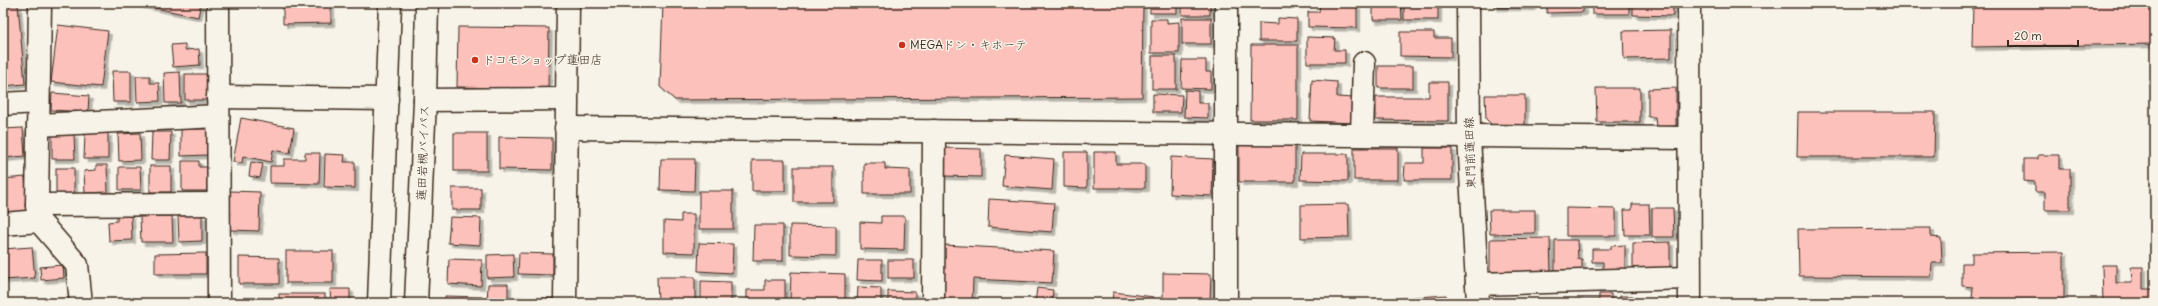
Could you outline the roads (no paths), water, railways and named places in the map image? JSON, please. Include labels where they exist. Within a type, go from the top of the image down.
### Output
[{"type":"main road","points":[[40,3],[38,213],[77,265],[81,303]]},
{"type":"main road","points":[[218,3],[219,303]]},
{"type":"main road","points":[[379,303],[388,99],[390,3]]},
{"type":"main road","name":"蓮田岩槻バイパス","points":[[416,303],[425,100],[427,3]]},
{"type":"main road","points":[[565,303],[568,3]]},
{"type":"main road","points":[[1226,3],[1226,303]]},
{"type":"main road","name":"東門前蓮田線","points":[[1468,3],[1469,136],[1477,294]]},
{"type":"main road","points":[[1689,3],[1690,303]]},
{"type":"main road","points":[[1362,136],[1364,63]]},
{"type":"main road","points":[[38,125],[218,106],[388,99]]},
{"type":"main road","points":[[425,100],[566,99]]},
{"type":"main road","points":[[3,104],[38,102]]},
{"type":"main road","points":[[566,128],[1689,138]]},
{"type":"main road","points":[[932,303],[934,131]]},
{"type":"main road","points":[[3,224],[38,213],[218,204]]},
{"type":"main road","points":[[1477,294],[1690,278]]},
{"type":"place","name":"MEGAドン・キホーテ","points":[[902,45]]},
{"type":"place","name":"ドコモショップ蓮田店","points":[[475,60]]}]
